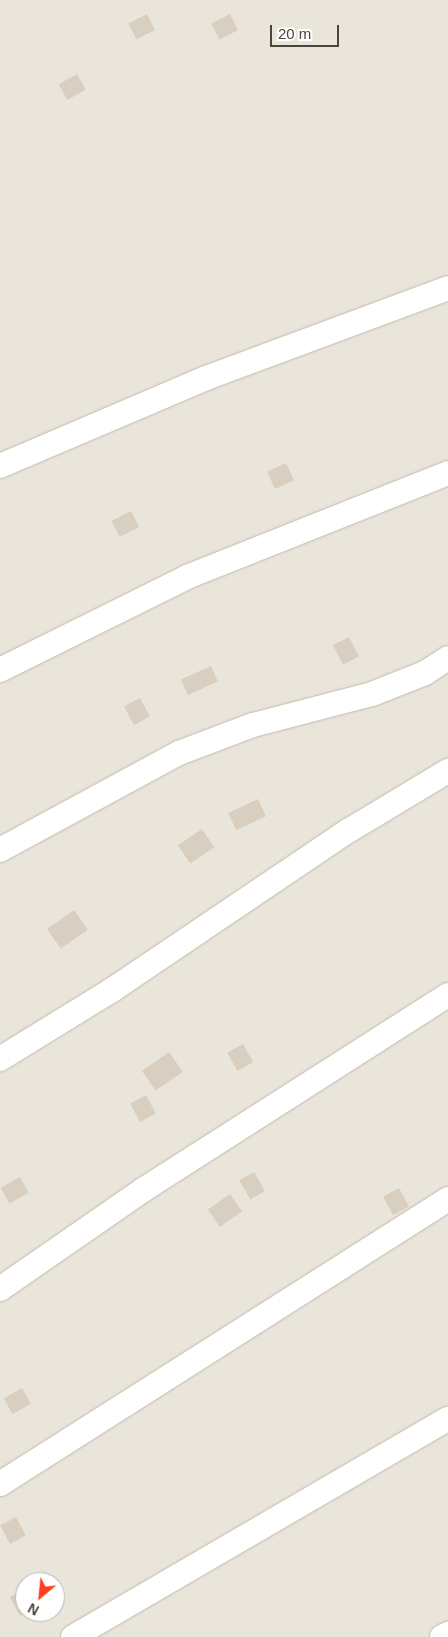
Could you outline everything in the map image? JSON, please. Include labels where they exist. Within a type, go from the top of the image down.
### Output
[{"type":"street","points":[[0,466],[206,378],[448,288]]},
{"type":"street","points":[[0,670],[187,577],[448,473]]},
{"type":"street","points":[[0,850],[179,753],[253,725],[372,694],[425,673],[448,658]]},
{"type":"street","points":[[0,1059],[112,990],[348,831],[448,771]]},
{"type":"street","points":[[0,1289],[143,1190],[448,995]]},
{"type":"street","points":[[0,1484],[448,1199]]},
{"type":"street","points":[[73,1637],[448,1419]]},
{"type":"street","points":[[442,1637],[448,1634]]},
{"type":"shaded area","points":[[0,0],[448,0],[448,1637],[0,1637]]},
{"type":"building","points":[[147,14],[155,30],[136,40],[128,24]]},
{"type":"building","points":[[230,14],[238,30],[219,40],[211,24]]},
{"type":"building","points":[[77,74],[86,90],[67,100],[59,84]]},
{"type":"building","points":[[286,463],[294,480],[275,489],[267,472]]},
{"type":"building","points":[[131,511],[139,527],[120,537],[111,521]]},
{"type":"building","points":[[349,637],[359,657],[343,665],[333,645]]},
{"type":"building","points":[[211,666],[218,682],[188,695],[181,679]]},
{"type":"building","points":[[140,698],[150,717],[134,725],[124,706]]},
{"type":"building","points":[[258,799],[266,816],[236,830],[228,813]]},
{"type":"building","points":[[202,829],[214,847],[190,863],[178,845]]},
{"type":"building","points":[[74,910],[88,930],[61,949],[47,929]]},
{"type":"building","points":[[243,1044],[253,1062],[237,1071],[227,1053]]},
{"type":"building","points":[[169,1052],[183,1072],[156,1091],[142,1071]]},
{"type":"building","points":[[146,1095],[156,1114],[140,1122],[130,1103]]},
{"type":"building","points":[[254,1172],[265,1191],[250,1200],[239,1180]]},
{"type":"building","points":[[20,1177],[29,1193],[9,1203],[1,1188]]},
{"type":"building","points":[[399,1188],[409,1207],[393,1215],[383,1196]]},
{"type":"building","points":[[230,1194],[242,1211],[220,1227],[208,1209]]},
{"type":"building","points":[[22,1388],[31,1404],[12,1414],[4,1398]]},
{"type":"building","points":[[16,1517],[26,1536],[10,1544],[0,1525]]},
{"type":"building","points":[[15,1594],[15,1606],[10,1597]]}]
